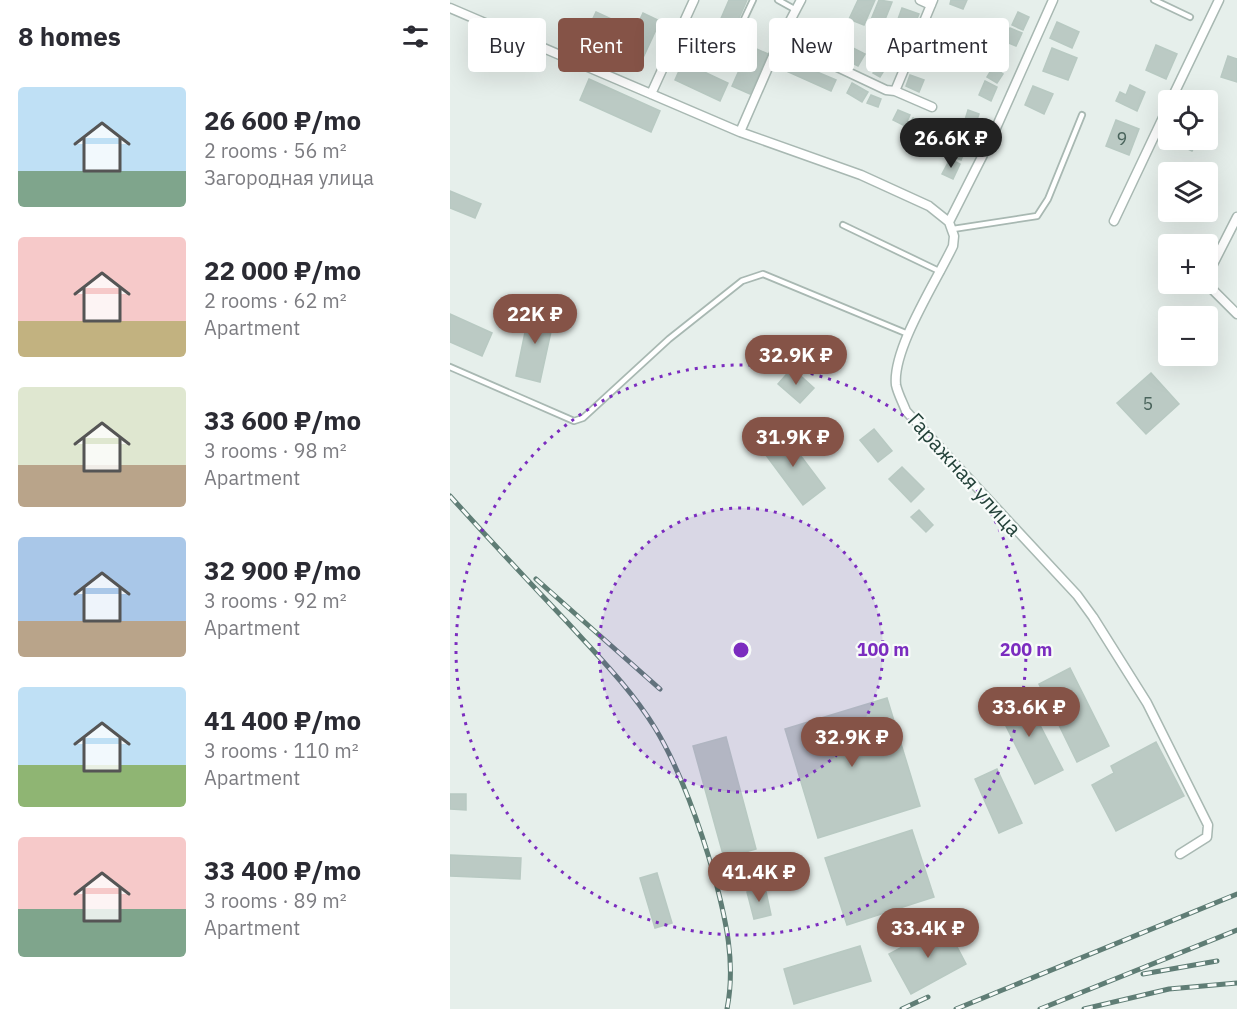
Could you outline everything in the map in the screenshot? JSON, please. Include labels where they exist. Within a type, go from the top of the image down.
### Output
[{"type":"street","points":[[686,18],[694,0]]},
{"type":"street","points":[[792,18],[801,0]]},
{"type":"street","points":[[895,91],[932,2],[920,0]]},
{"type":"street","name":"Гаражная улица","points":[[1053,0],[951,225],[953,246],[909,334],[896,374],[897,386],[906,411],[1077,595],[1147,703],[1208,825],[1207,837],[1180,854]]},
{"type":"street","points":[[1177,90],[1219,0]]},
{"type":"street","points":[[450,8],[740,132],[861,175],[928,206],[951,225]]},
{"type":"street","points":[[740,132],[769,65]]},
{"type":"street","points":[[651,94],[661,72]]},
{"type":"street","points":[[848,72],[886,90],[895,91],[932,107]]},
{"type":"street","points":[[1114,221],[1158,128]]},
{"type":"street","points":[[1218,254],[1237,217]]},
{"type":"street","points":[[1217,294],[1237,315]]},
{"type":"lane","points":[[745,18],[753,0]]},
{"type":"lane","points":[[778,0],[796,10]]},
{"type":"lane","points":[[1154,0],[1190,17]]},
{"type":"lane","points":[[951,225],[1037,216],[1048,199],[1083,115]]},
{"type":"lane","points":[[843,225],[940,272]]},
{"type":"lane","points":[[450,367],[574,421],[583,418],[669,339],[742,280],[763,274],[909,334]]},
{"type":"building","points":[[729,0],[747,0],[739,18],[721,18]]},
{"type":"building","points":[[858,0],[875,0],[864,25],[854,21],[854,18],[849,18]]},
{"type":"building","points":[[879,0],[892,2],[886,18],[872,18]]},
{"type":"building","points":[[951,0],[967,0],[963,9],[950,4]]},
{"type":"building","points":[[902,8],[919,14],[917,18],[898,18]]},
{"type":"building","points":[[596,12],[609,18],[593,18]]},
{"type":"building","points":[[1018,12],[1029,17],[1023,30],[1012,25]]},
{"type":"building","points":[[643,13],[656,19],[656,30],[644,56],[644,18],[641,18]]},
{"type":"building","points":[[1057,22],[1079,32],[1072,48],[1050,38]]},
{"type":"building","points":[[1010,28],[1022,33],[1016,46],[1009,43]]},
{"type":"building","points":[[1156,45],[1177,54],[1166,79],[1146,70]]},
{"type":"building","points":[[854,48],[865,54],[858,66],[854,64]]},
{"type":"building","points":[[1052,48],[1077,58],[1068,80],[1043,71]]},
{"type":"building","points":[[757,49],[768,54],[750,94],[732,86],[738,72],[757,72]]},
{"type":"building","points":[[1228,56],[1237,59],[1237,82],[1221,77]]},
{"type":"building","points":[[679,72],[704,72],[728,83],[720,101],[675,80]]},
{"type":"building","points":[[788,72],[817,72],[836,80],[831,91]]},
{"type":"building","points":[[874,72],[883,72],[880,77]]},
{"type":"building","points":[[990,72],[1003,74],[997,83],[987,77]]},
{"type":"building","points":[[910,75],[924,80],[919,92],[906,86]]},
{"type":"building","points":[[589,79],[660,111],[651,132],[580,100]]},
{"type":"building","points":[[985,81],[997,87],[991,101],[979,95]]},
{"type":"building","points":[[852,83],[868,92],[862,102],[847,93]]},
{"type":"building","points":[[1130,85],[1145,92],[1137,111],[1116,101],[1120,92],[1126,95]]},
{"type":"building","points":[[1033,86],[1053,94],[1044,114],[1025,105]]},
{"type":"building","points":[[871,95],[881,99],[878,107],[867,103]]},
{"type":"building","points":[[898,110],[910,115],[905,126],[893,120]]},
{"type":"building","points":[[968,110],[979,114],[971,137],[961,133]]},
{"type":"building","points":[[913,118],[924,125],[918,136],[907,128]]},
{"type":"building","points":[[1116,120],[1139,129],[1129,155],[1106,146]]},
{"type":"building","points":[[957,142],[967,146],[961,160],[952,156]]},
{"type":"building","points":[[950,159],[960,164],[953,179],[942,174]]},
{"type":"building","points":[[450,191],[481,204],[475,218],[450,208]]},
{"type":"building","points":[[530,308],[555,313],[540,382],[516,376]]},
{"type":"building","points":[[450,314],[492,333],[482,356],[450,342]]},
{"type":"building","points":[[792,368],[814,388],[800,403],[778,384]]},
{"type":"building","points":[[1151,373],[1179,404],[1146,434],[1117,403]]},
{"type":"building","points":[[874,429],[892,451],[878,462],[860,440]]},
{"type":"building","points":[[782,431],[825,488],[803,505],[760,447]]},
{"type":"building","points":[[902,467],[924,489],[911,502],[889,479]]},
{"type":"building","points":[[919,510],[933,525],[926,532],[911,517]]},
{"type":"building","points":[[1070,668],[1109,746],[1077,762],[1039,684]]},
{"type":"building","points":[[1023,692],[1063,770],[1035,784],[996,706]]},
{"type":"building","points":[[887,698],[920,806],[818,838],[785,729]]},
{"type":"building","points":[[726,737],[756,849],[724,858],[693,746]]},
{"type":"building","points":[[1156,742],[1184,796],[1116,831],[1092,785],[1114,773],[1111,766]]},
{"type":"building","points":[[997,769],[1022,823],[999,833],[975,779]]},
{"type":"building","points":[[450,794],[466,794],[466,810],[450,809]]},
{"type":"building","points":[[912,830],[934,897],[847,925],[825,858]]},
{"type":"building","points":[[450,855],[521,858],[520,879],[450,876]]},
{"type":"building","points":[[657,873],[672,923],[655,928],[640,878]]},
{"type":"building","points":[[765,887],[771,915],[754,919],[747,892]]},
{"type":"building","points":[[945,924],[966,964],[911,994],[889,954]]},
{"type":"building","points":[[860,946],[871,981],[794,1004],[784,969]]},
{"type":"railway","points":[[450,496],[614,673],[646,714],[664,744],[696,819],[722,908],[730,958],[730,992],[727,1009]]},
{"type":"railway","points":[[536,579],[660,689]]},
{"type":"railway","points":[[956,1009],[1237,894]]},
{"type":"railway","points":[[1040,1009],[1237,930]]},
{"type":"railway","points":[[1143,974],[1217,961]]},
{"type":"railway","points":[[1084,1009],[1169,989],[1237,983]]},
{"type":"railway","points":[[902,1009],[928,997]]}]
